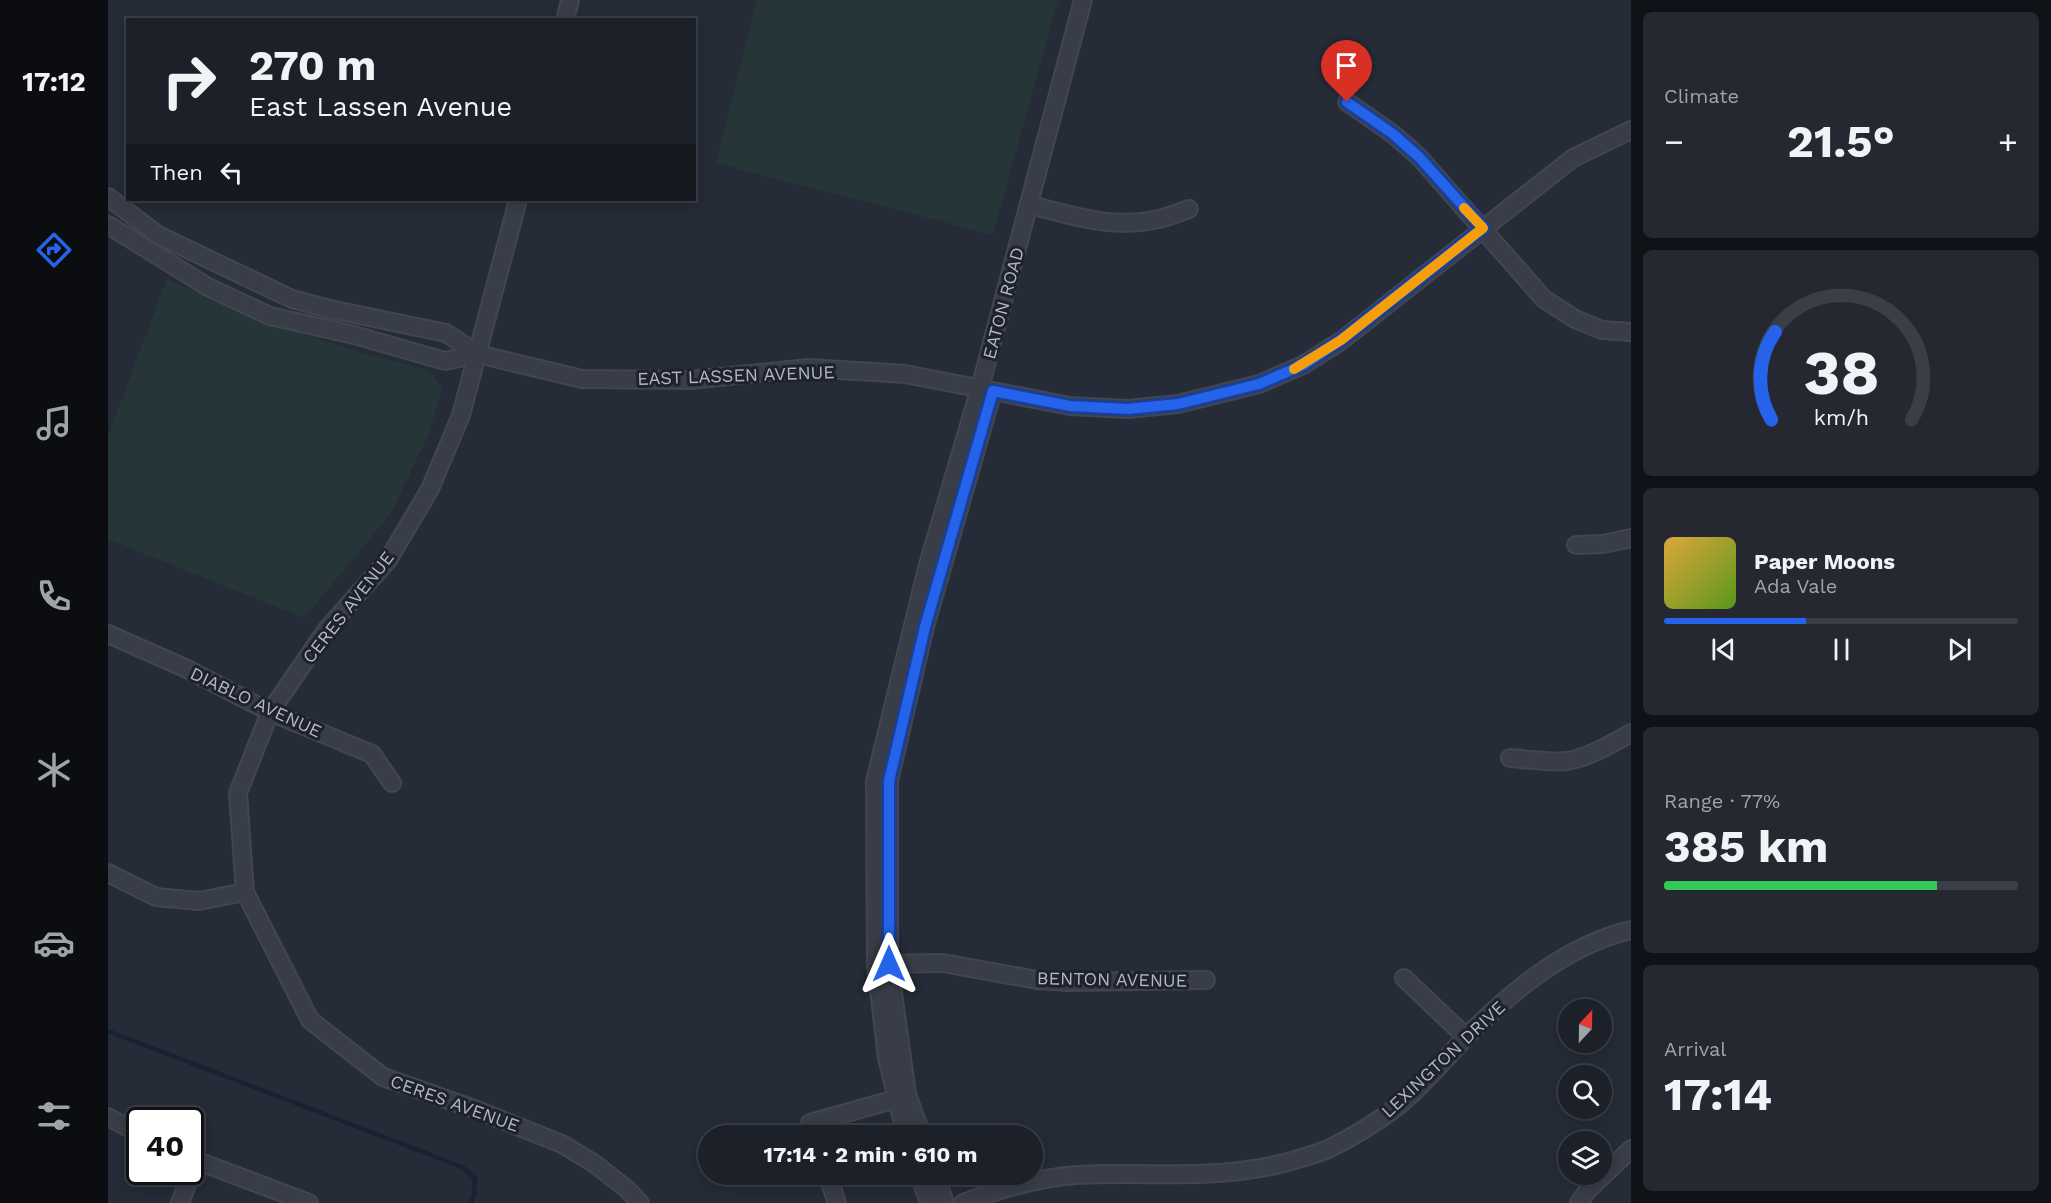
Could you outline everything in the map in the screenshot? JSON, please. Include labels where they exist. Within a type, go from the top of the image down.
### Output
[{"type":"street","points":[[566,18],[570,0]]},
{"type":"street","name":"EATON ROAD","points":[[903,1125],[887,1058],[875,781],[927,568],[987,389],[1030,205],[1083,0]]},
{"type":"street","points":[[1347,102],[1393,134],[1419,157],[1544,299],[1575,319],[1602,330],[1631,332]]},
{"type":"street","name":"EAST LASSEN AVENUE","points":[[108,197],[158,235],[292,299],[446,333],[478,354],[582,379],[690,380],[808,368],[905,374],[1070,406],[1128,409],[1178,404],[1259,384],[1303,365],[1341,340],[1573,158],[1631,130]]},
{"type":"street","name":"CERES AVENUE","points":[[518,201],[461,415],[430,489],[388,560],[327,629],[270,711],[238,794],[245,892],[310,1020],[382,1077],[477,1110],[562,1144],[595,1164],[628,1190],[640,1203]]},
{"type":"street","points":[[1030,205],[1094,221],[1124,224],[1154,220],[1189,209]]},
{"type":"street","name":"EAST LASSEN AVENUE","points":[[108,225],[208,287],[270,316],[354,335],[445,361],[478,354]]},
{"type":"street","points":[[270,316],[278,292]]},
{"type":"street","points":[[1576,545],[1603,544],[1631,538]]},
{"type":"street","name":"DIABLO AVENUE","points":[[108,634],[185,668],[270,711],[372,753],[392,783]]},
{"type":"street","points":[[1510,758],[1565,761],[1584,757],[1631,733]]},
{"type":"street","points":[[108,873],[156,897],[198,901],[245,892]]},
{"type":"street","name":"LEXINGTON DRIVE","points":[[963,1203],[984,1194],[1042,1180],[1076,1175],[1191,1175],[1250,1171],[1284,1164],[1326,1150],[1361,1132],[1399,1105],[1466,1037],[1540,973],[1589,945],[1631,930]]},
{"type":"street","name":"BENTON AVENUE","points":[[882,964],[943,963],[1037,980],[1069,982],[1206,980]]},
{"type":"street","points":[[882,964],[907,1094],[918,1125]]},
{"type":"street","points":[[1404,978],[1466,1037]]},
{"type":"street","points":[[811,1125],[810,1123],[896,1099]]},
{"type":"street","points":[[108,1117],[126,1127]]},
{"type":"street","points":[[1579,1203],[1587,1191],[1631,1149]]},
{"type":"street","points":[[204,1164],[309,1203]]},
{"type":"street","points":[[180,1203],[185,1185]]},
{"type":"street","points":[[831,1185],[837,1203]]},
{"type":"street","points":[[923,1185],[930,1203]]},
{"type":"street","points":[[939,1185],[945,1203]]},
{"type":"shaded area","points":[[757,0],[1058,0],[993,235],[716,163]]},
{"type":"shaded area","points":[[167,279],[258,320],[430,371],[442,389],[429,433],[392,512],[304,618],[108,539],[108,436]]},
{"type":"waterway","points":[[108,1031],[462,1167],[475,1178],[471,1203]]},
{"type":"slow traffic","points":[[1294,369],[1341,340],[1483,228],[1464,208]]},
{"type":"route","points":[[889,964],[889,781],[925,627],[993,391],[1070,406],[1128,409],[1178,404],[1259,384],[1303,365],[1341,340],[1483,228],[1419,157],[1393,134],[1347,102]]}]
